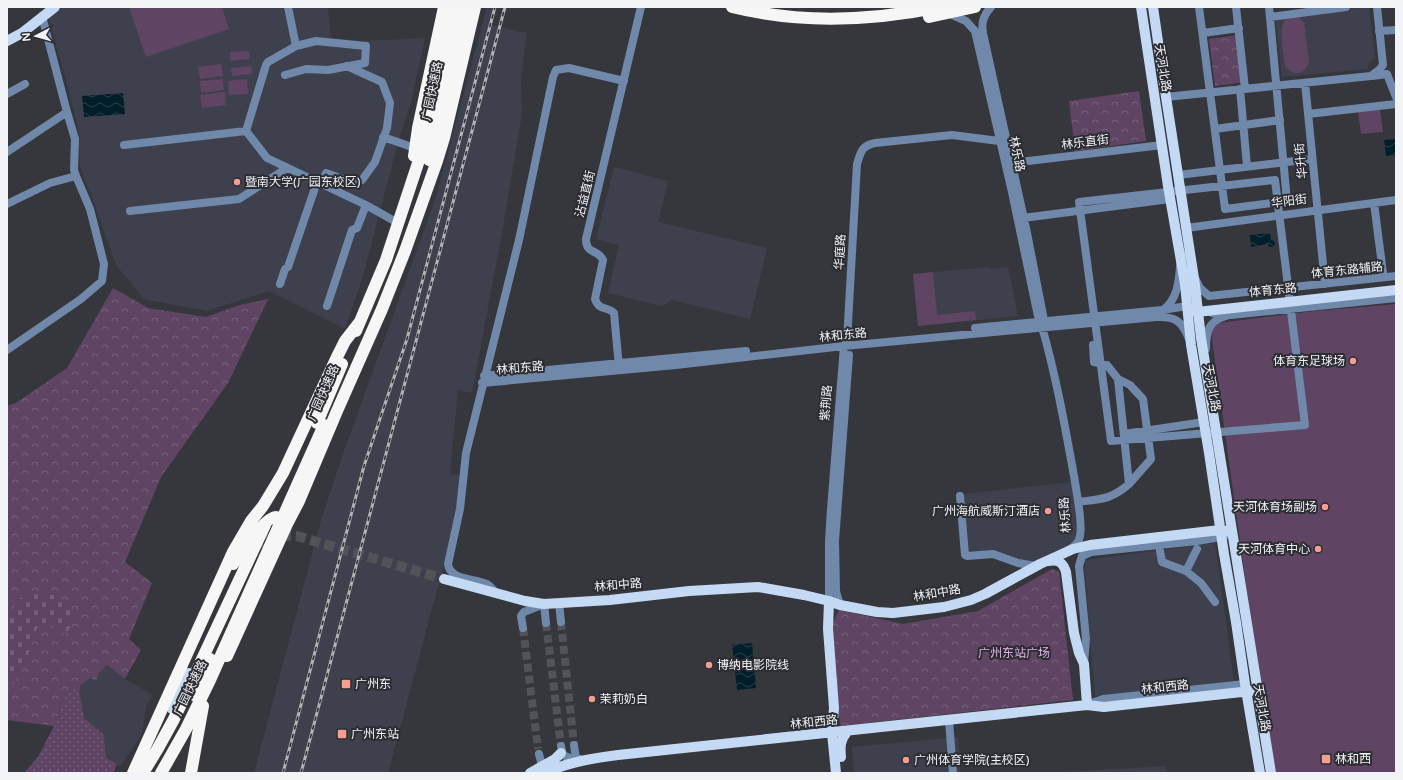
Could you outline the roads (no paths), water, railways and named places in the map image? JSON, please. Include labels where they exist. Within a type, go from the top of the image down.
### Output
[{"type":"highway","points":[[438,7],[440,24]]},
{"type":"highway","points":[[410,185],[414,148],[444,7]]},
{"type":"highway","name":"广园快速路","points":[[151,773],[189,705],[378,300],[430,158],[444,78],[453,7]]},
{"type":"highway","points":[[732,7],[765,14],[809,18],[864,18],[897,20],[938,11],[975,7]]},
{"type":"highway","points":[[162,773],[210,694],[287,524],[300,501],[388,294],[426,193],[444,138],[472,8]]},
{"type":"highway","name":"广园快速路","points":[[162,773],[210,680],[320,424],[359,323],[386,260],[444,78],[472,8]]},
{"type":"highway","points":[[388,294],[410,216]]},
{"type":"highway","points":[[133,773],[233,552],[242,535],[283,473],[336,359],[346,341],[359,323]]},
{"type":"highway","points":[[283,473],[274,502],[275,511],[279,513],[284,512],[300,501]]},
{"type":"highway","points":[[220,581],[249,542],[264,525],[275,517],[287,524]]},
{"type":"highway","points":[[143,773],[174,719],[264,525]]},
{"type":"highway","points":[[191,773],[203,706]]},
{"type":"highway","points":[[133,773],[152,745],[172,709]]},
{"type":"highway","points":[[143,773],[172,709]]},
{"type":"main road","points":[[7,34],[55,7]]},
{"type":"main road","name":"天河北路","points":[[1140,7],[1170,199],[1185,255],[1205,363],[1271,773]]},
{"type":"main road","name":"天河北路","points":[[1153,7],[1186,228],[1185,255],[1193,273],[1194,308],[1191,345],[1238,633],[1245,688],[1260,773]]},
{"type":"main road","points":[[7,41],[22,33],[44,12]]},
{"type":"main road","name":"体育东路","points":[[1194,308],[1332,294],[1396,285]]},
{"type":"main road","name":"体育东路","points":[[1194,308],[1221,303],[1396,290]]},
{"type":"main road","name":"林和中路","points":[[444,580],[525,601],[544,604],[610,600],[690,591],[758,587],[829,601],[840,605],[877,612],[893,613],[944,607],[971,600],[986,594],[1040,564],[1073,549],[1099,543],[1232,532]]},
{"type":"main road","points":[[1040,564],[1057,561],[1062,564],[1064,568],[1074,633],[1079,653],[1084,664],[1087,705]]},
{"type":"main road","name":"紫荆路","points":[[829,601],[828,629],[834,708],[832,732],[836,773]]},
{"type":"main road","points":[[172,709],[218,612]]},
{"type":"main road","name":"林和西路","points":[[529,773],[560,767],[593,758],[832,732],[847,732],[1087,705],[1104,707],[1245,688],[1258,690]]},
{"type":"main road","points":[[843,773],[841,741],[842,737],[847,732]]},
{"type":"main road","name":"林和西路","points":[[545,769],[555,759],[561,750]]},
{"type":"street","points":[[288,7],[296,46]]},
{"type":"street","name":"沾益直街","points":[[619,367],[614,313],[613,311],[601,307],[597,304],[595,299],[603,260],[601,256],[589,249],[586,245],[588,230],[642,7]]},
{"type":"street","name":"林乐路","points":[[991,7],[985,15],[982,27],[1004,142],[1042,323],[1058,389],[1078,502],[1080,536],[1077,543],[1040,564]]},
{"type":"street","points":[[1199,7],[1225,209],[1288,201],[1269,7]]},
{"type":"street","points":[[1236,7],[1243,89],[1247,166]]},
{"type":"street","points":[[1270,17],[1302,10],[1345,7]]},
{"type":"street","points":[[1371,76],[1383,65],[1377,7]]},
{"type":"street","name":"林乐路","points":[[938,11],[950,14],[966,22],[975,31],[1004,142],[1011,163],[1023,218],[1042,323]]},
{"type":"street","points":[[7,350],[81,300],[102,281],[104,264],[90,209],[74,170],[74,139],[44,12]]},
{"type":"street","points":[[1203,33],[1238,28]]},
{"type":"street","points":[[1379,31],[1396,30]]},
{"type":"street","points":[[246,131],[268,62],[296,46],[316,41],[366,46],[365,63],[328,70],[306,69],[285,75]]},
{"type":"street","points":[[280,284],[285,269],[288,267],[319,183],[326,172],[348,181],[362,180],[375,162],[387,128],[390,103],[382,82],[347,66]]},
{"type":"street","points":[[496,593],[487,584],[458,576],[451,572],[448,564],[460,509],[466,453],[519,240],[553,77],[556,70],[569,68],[624,81]]},
{"type":"street","points":[[1166,97],[1387,74],[1396,97]]},
{"type":"street","name":"华升街","points":[[1305,83],[1318,210],[1332,294]]},
{"type":"street","points":[[7,94],[25,84]]},
{"type":"street","points":[[1308,114],[1396,104]]},
{"type":"street","points":[[7,152],[67,112]]},
{"type":"street","points":[[1215,129],[1280,120]]},
{"type":"street","points":[[124,145],[246,131]]},
{"type":"street","points":[[246,131],[267,158],[366,205],[398,223]]},
{"type":"street","name":"华庭路","points":[[847,344],[857,164],[862,150],[867,145],[874,142],[952,135],[1004,142]]},
{"type":"street","points":[[384,137],[414,148]]},
{"type":"street","name":"林乐直街","points":[[1011,163],[1162,145]]},
{"type":"street","points":[[1178,175],[1312,159]]},
{"type":"street","points":[[130,211],[239,199],[287,168]]},
{"type":"street","points":[[7,204],[50,183],[76,176]]},
{"type":"street","points":[[1275,180],[1305,425],[1110,440],[1080,202],[1275,180]]},
{"type":"street","points":[[1023,218],[1170,199]]},
{"type":"street","name":"华阳街","points":[[1186,228],[1396,200]]},
{"type":"street","points":[[1374,203],[1383,273]]},
{"type":"street","points":[[327,306],[352,230],[357,228],[366,205]]},
{"type":"street","points":[[1253,206],[1256,218]]},
{"type":"street","points":[[1162,310],[1170,304],[1175,293],[1185,255]]},
{"type":"street","points":[[1193,273],[1197,283],[1209,296],[1221,303]]},
{"type":"street","name":"体育东路辅路","points":[[1194,308],[1230,315],[1332,294],[1396,276]]},
{"type":"street","name":"体育东路辅路","points":[[1209,296],[1332,294],[1396,298]]},
{"type":"street","name":"林和东路","points":[[483,380],[847,344],[1162,310],[1194,308]]},
{"type":"street","points":[[1205,363],[1206,337],[1209,327],[1215,320],[1230,315]]},
{"type":"street","name":"林和东路","points":[[1042,323],[1091,322],[1156,317],[1172,318],[1181,323],[1191,345]]},
{"type":"street","points":[[1078,502],[1108,498],[1119,492],[1129,484],[1151,459],[1143,399],[1130,385],[1118,379],[1107,365],[1094,362],[1091,322]]},
{"type":"street","name":"紫荆路","points":[[829,601],[831,517],[847,344]]},
{"type":"street","name":"紫荆路","points":[[840,605],[836,591],[835,541],[847,344]]},
{"type":"street","points":[[1118,379],[1129,484]]},
{"type":"street","points":[[1124,434],[1204,422]]},
{"type":"street","points":[[960,496],[965,555],[993,554],[1012,561],[1040,564]]},
{"type":"street","name":"林和中路","points":[[1084,664],[1086,639],[1079,566],[1082,556],[1091,552],[1221,534]]},
{"type":"street","points":[[1186,571],[1197,548]]},
{"type":"street","points":[[1160,551],[1162,562],[1186,571],[1201,583],[1215,602]]},
{"type":"street","points":[[1012,561],[1015,577]]},
{"type":"street","points":[[559,603],[561,622]]},
{"type":"street","points":[[523,628],[521,616],[524,612],[544,604],[546,623]]},
{"type":"street","points":[[948,720],[953,773]]},
{"type":"street","points":[[574,745],[576,759]]},
{"type":"street","points":[[561,750],[567,758],[593,758]]},
{"type":"street","points":[[529,773],[536,763],[538,752],[545,769]]},
{"type":"water","points":[[123,93],[125,114],[84,117],[82,96]]},
{"type":"water","points":[[1396,139],[1396,155],[1386,156],[1384,140]]},
{"type":"water","points":[[1270,233],[1271,240],[1274,241],[1275,244],[1273,247],[1269,247],[1268,244],[1251,247],[1250,235]]},
{"type":"water","points":[[752,643],[756,688],[737,690],[732,645]]},
{"type":"tunnel","points":[[254,548],[263,541],[274,537],[297,536],[444,579]]},
{"type":"tunnel","points":[[561,622],[574,745]]},
{"type":"tunnel","points":[[546,623],[561,746]]},
{"type":"tunnel","points":[[523,628],[538,749]]},
{"type":"railway","points":[[283,773],[364,466],[407,339],[495,7]]},
{"type":"railway","points":[[301,773],[505,7]]},
{"type":"place","name":"暨南大学(广园东校区)","points":[[237,182]]},
{"type":"place","name":"体育东足球场","points":[[1353,361]]},
{"type":"place","name":"天河体育场副场","points":[[1325,507]]},
{"type":"place","name":"广州海航威斯汀酒店","points":[[1048,511]]},
{"type":"place","name":"天河体育中心","points":[[1318,549]]},
{"type":"place","name":"博纳电影院线","points":[[709,665]]},
{"type":"place","name":"广州东","points":[[346,684]]},
{"type":"place","name":"茉莉奶白","points":[[592,699]]},
{"type":"place","name":"广州东站","points":[[342,734]]},
{"type":"place","name":"林和西","points":[[1326,759]]},
{"type":"place","name":"广州体育学院(主校区)","points":[[906,760]]},
{"type":"park label","name":"广州东站广场","points":[[1014,653]]}]
